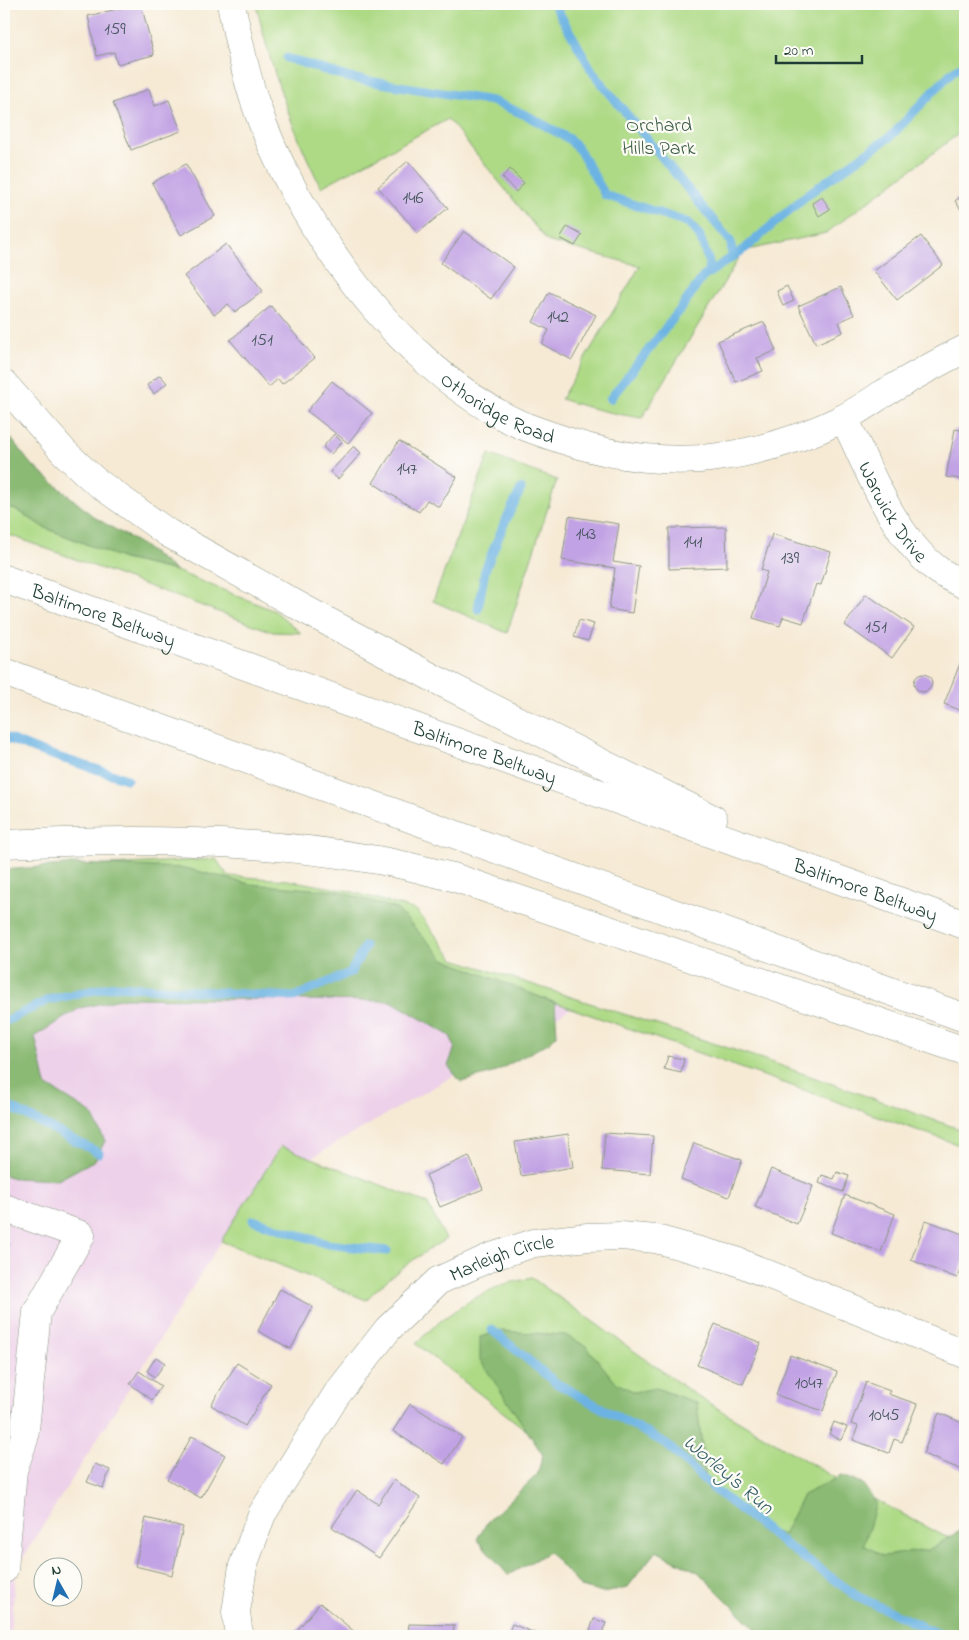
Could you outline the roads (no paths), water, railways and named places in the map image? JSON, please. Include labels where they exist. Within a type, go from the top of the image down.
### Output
[{"type":"main road","name":"Othoridge Road","points":[[231,4],[245,68],[266,129],[292,186],[329,250],[361,292],[416,351],[446,378],[482,403],[516,422],[587,448],[621,455],[671,459],[716,458],[784,443],[844,418],[914,376],[965,349]]},
{"type":"main road","points":[[4,384],[64,452],[94,480],[168,533],[437,680],[823,874]]},
{"type":"main road","name":"Warwick Drive","points":[[844,418],[892,516],[914,548],[939,571],[965,585]]},
{"type":"main road","name":"Baltimore Beltway","points":[[4,580],[965,925]]},
{"type":"main road","points":[[4,672],[965,1018]]},
{"type":"main road","points":[[4,844],[85,841],[191,842],[271,846],[371,859],[453,876],[965,1051]]},
{"type":"main road","points":[[4,1208],[81,1234],[37,1312],[24,1439],[13,1470],[4,1569]]},
{"type":"main road","name":"Marleigh Circle","points":[[238,1636],[236,1612],[243,1566],[262,1514],[337,1394],[388,1329],[438,1281],[491,1257],[534,1243],[588,1237],[621,1236],[656,1239],[733,1260],[965,1354]]},
{"type":"waterway","points":[[554,4],[594,74],[731,242],[732,256]]},
{"type":"waterway","points":[[287,58],[350,78],[492,101],[528,116],[569,139],[580,151],[605,195],[689,223],[700,237],[709,262],[710,272]]},
{"type":"waterway","points":[[610,399],[679,311],[703,277],[747,247],[808,194],[891,136],[952,72],[965,64]]},
{"type":"waterway","points":[[478,609],[485,570],[521,489]]},
{"type":"waterway","points":[[4,737],[39,751],[127,779]]},
{"type":"waterway","points":[[4,1022],[48,1000],[114,986],[294,997],[351,972],[365,946]]},
{"type":"waterway","name":"Worley's Run","points":[[4,1104],[99,1153]]},
{"type":"waterway","name":"Worley's Run","points":[[253,1220],[327,1244],[387,1251]]},
{"type":"waterway","name":"Worley's Run","points":[[492,1330],[556,1383],[665,1443],[715,1490],[783,1543],[857,1596],[934,1632],[947,1636]]},
{"type":"park label","name":"Orchard Hills Park","points":[[659,136]]}]
